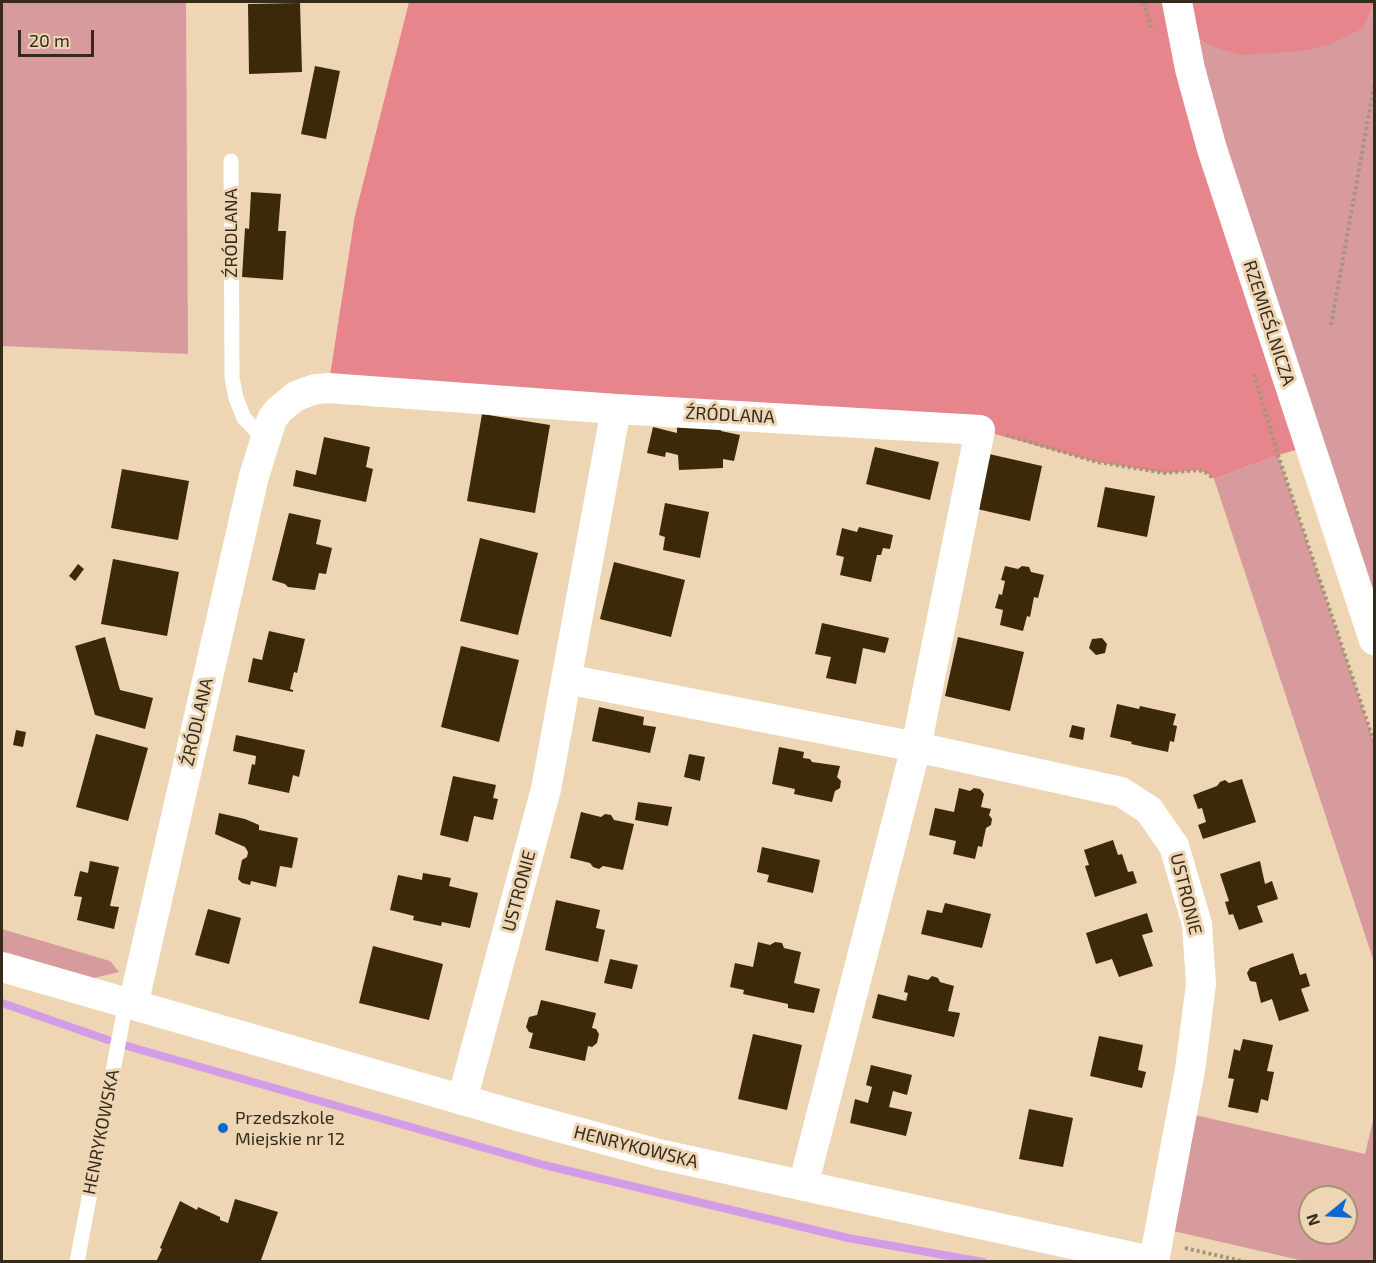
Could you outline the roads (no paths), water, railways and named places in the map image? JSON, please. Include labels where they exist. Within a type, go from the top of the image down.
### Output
[{"type":"street","name":"RZEMIEŚLNICZA","points":[[1177,2],[1190,69],[1212,149],[1374,640]]},
{"type":"street","name":"ŹRÓDLANA","points":[[129,1003],[265,440],[272,419],[288,402],[305,392],[328,388],[616,409],[980,430],[916,747]]},
{"type":"street","name":"USTRONIE","points":[[462,1100],[546,789],[616,409]]},
{"type":"street","name":"USTRONIE","points":[[566,680],[916,747],[1121,792],[1149,810],[1174,846],[1197,924],[1201,984],[1190,1071],[1155,1255]]},
{"type":"street","points":[[803,1186],[916,747]]},
{"type":"street","name":"HENRYKOWSKA","points":[[2,967],[462,1100],[658,1154],[803,1186],[1155,1255]]},
{"type":"lane","name":"ŹRÓDLANA","points":[[231,161],[231,368],[239,407],[250,426],[265,440]]},
{"type":"lane","name":"HENRYKOWSKA","points":[[77,1262],[129,1003]]},
{"type":"waterway","points":[[2,1003],[108,1040]]},
{"type":"waterway","points":[[127,1046],[544,1165],[848,1238],[983,1262]]},
{"type":"place","name":"Przedszkole Miejskie nr 12","points":[[223,1128]]}]
